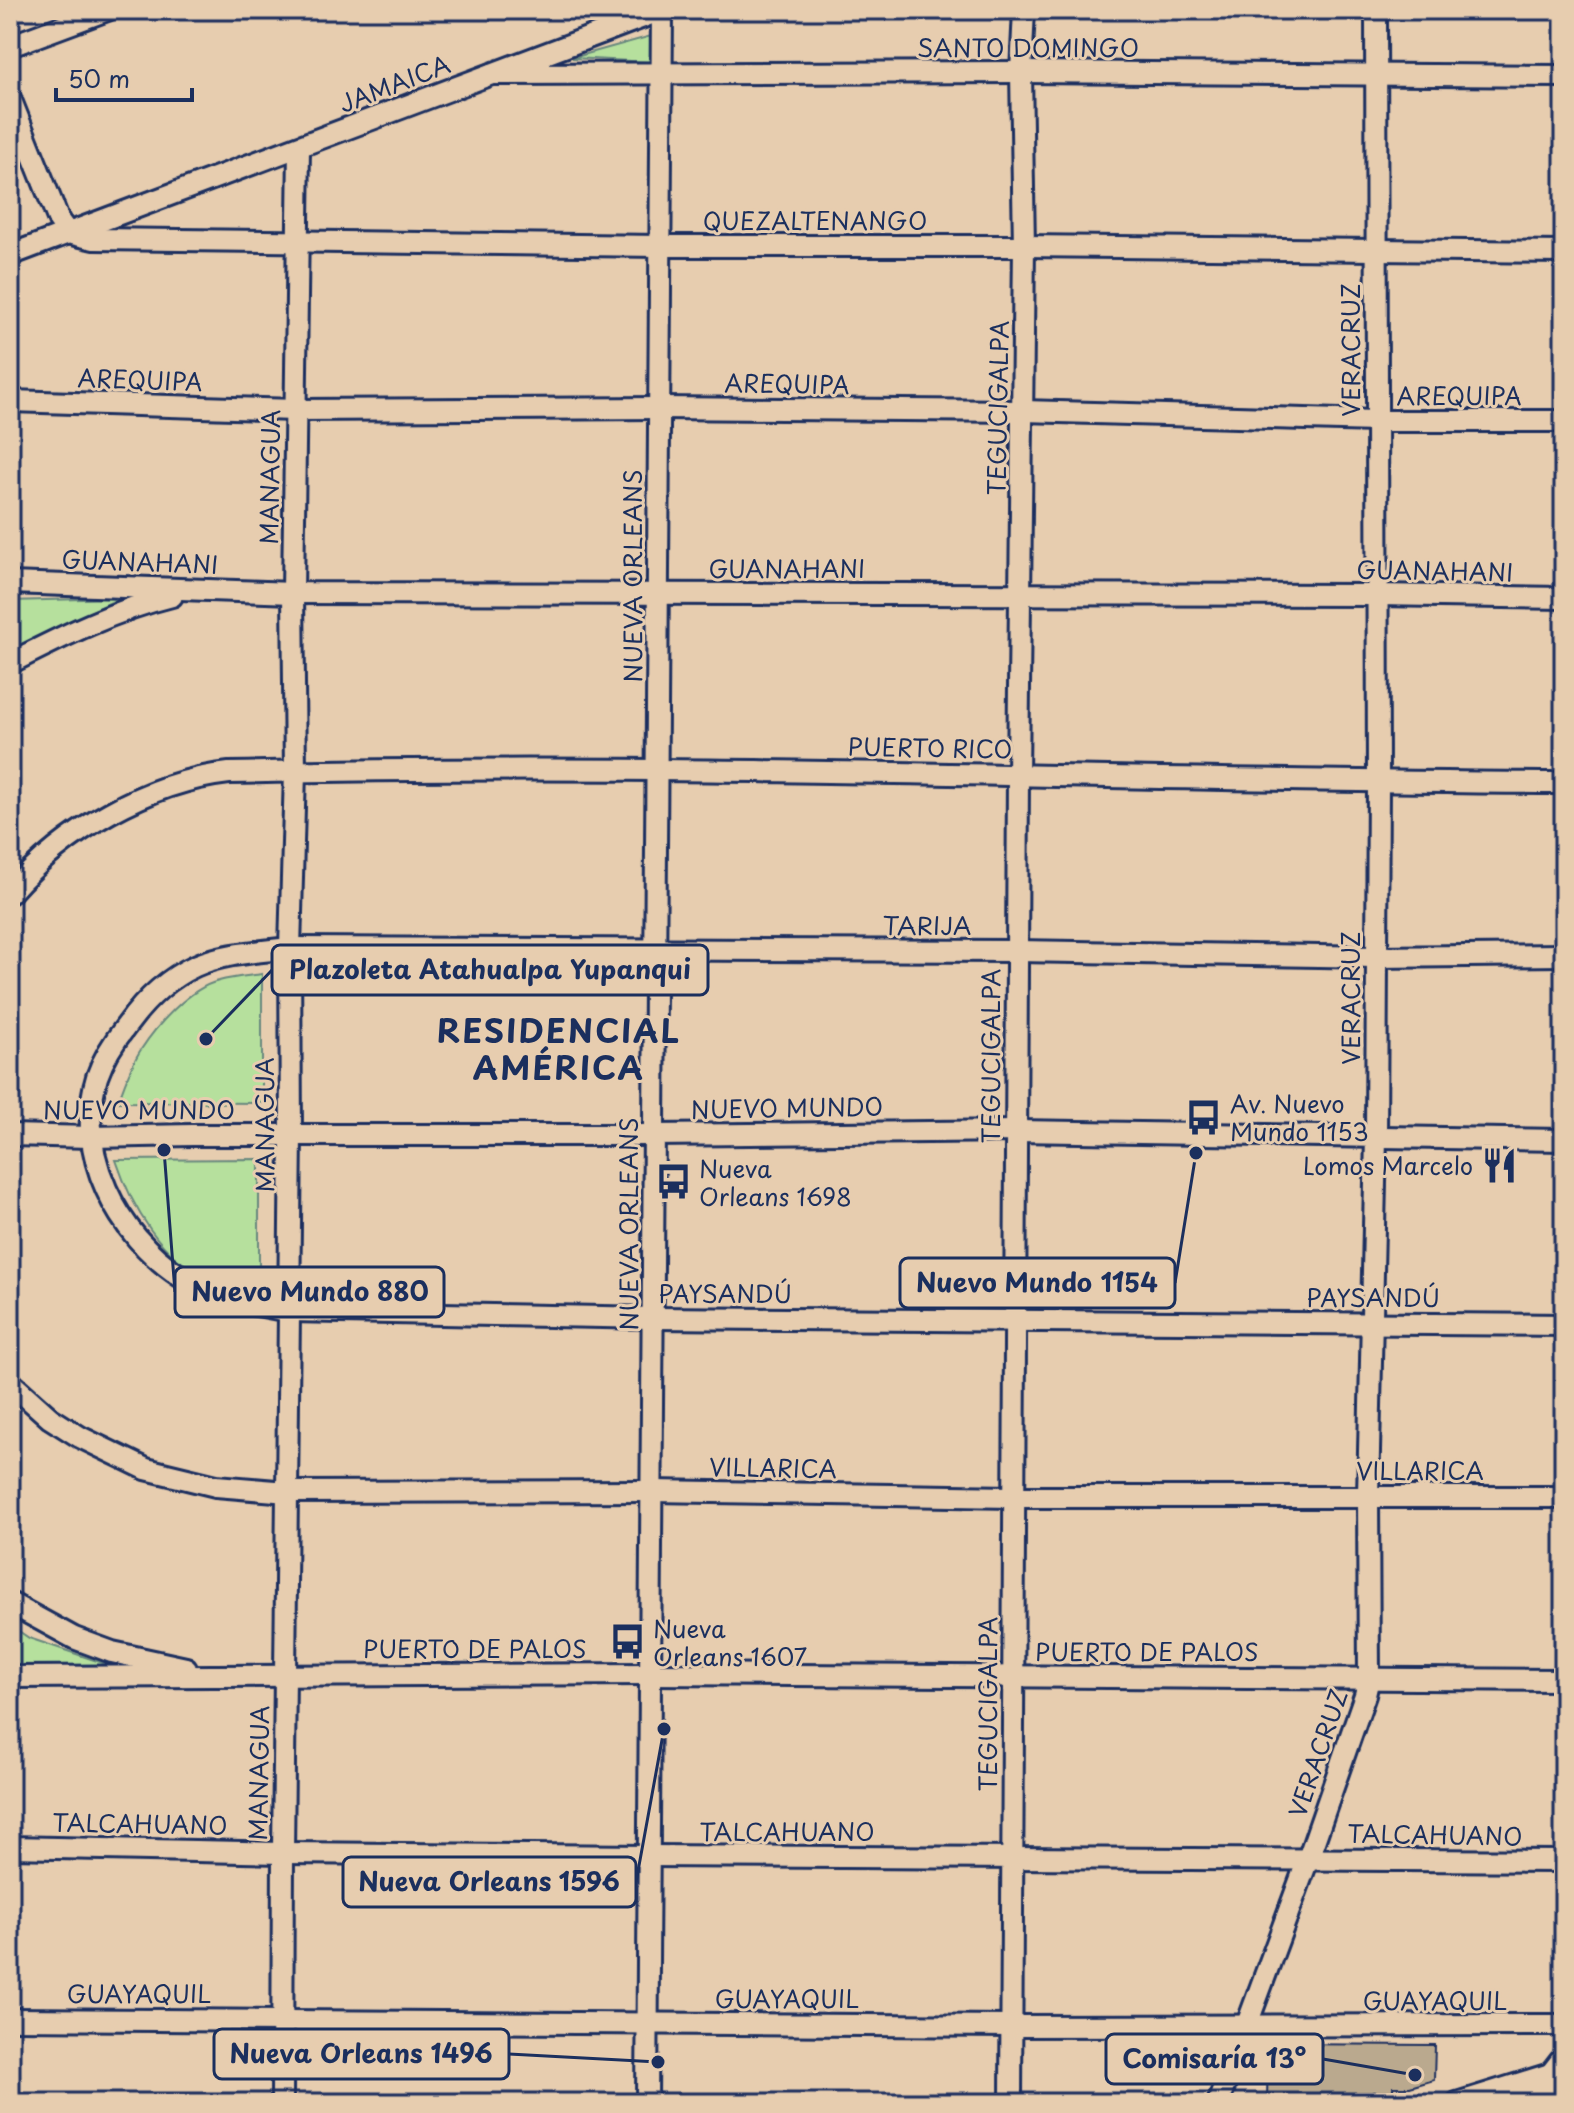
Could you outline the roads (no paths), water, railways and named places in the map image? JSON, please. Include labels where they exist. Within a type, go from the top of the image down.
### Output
[{"type":"main road","points":[[1533,2103],[1562,2068]]},
{"type":"street","points":[[10,46],[107,10]]},
{"type":"street","name":"NUEVA ORLEANS","points":[[647,2103],[662,10]]},
{"type":"street","name":"JAMAICA","points":[[10,255],[662,10]]},
{"type":"street","name":"TEGUCIGALPA","points":[[1011,2103],[1024,246],[1021,72],[1024,10]]},
{"type":"street","name":"VERACRUZ","points":[[1218,2103],[1308,1859],[1369,1678],[1368,1496],[1376,1137],[1378,782],[1376,10]]},
{"type":"street","name":"SANTO DOMINGO","points":[[492,74],[1021,72],[1564,76]]},
{"type":"street","points":[[10,98],[54,212],[68,233]]},
{"type":"street","name":"MANAGUA","points":[[282,2103],[299,147]]},
{"type":"street","name":"QUEZALTENANGO","points":[[68,233],[94,239],[298,242],[1564,252]]},
{"type":"street","name":"AREQUIPA","points":[[10,401],[296,410],[659,408],[1023,411],[1376,421],[1564,421]]},
{"type":"street","name":"GUANAHANI","points":[[10,583],[293,593],[1564,598]]},
{"type":"street","points":[[10,663],[109,615],[142,603],[196,590]]},
{"type":"street","name":"PUERTO RICO","points":[[295,772],[656,770],[1564,783]]},
{"type":"street","points":[[10,893],[70,837],[117,810],[172,785],[205,776],[295,772]]},
{"type":"street","name":"TARIJA","points":[[290,948],[1017,951],[1376,957],[1564,955]]},
{"type":"street","name":"PAYSANDÚ","points":[[290,948],[235,955],[197,965],[168,982],[138,1009],[116,1040],[97,1076],[91,1137],[98,1165],[125,1225],[151,1253],[180,1276],[212,1294],[289,1311],[654,1318],[1564,1325]]},
{"type":"street","name":"NUEVO MUNDO","points":[[10,1135],[654,1135],[1016,1131],[1564,1140]]},
{"type":"street","name":"VILLARICA","points":[[10,1382],[50,1418],[91,1443],[146,1469],[216,1486],[288,1492],[652,1491],[1013,1497],[1564,1497]]},
{"type":"street","points":[[10,1603],[74,1638],[112,1652],[217,1676]]},
{"type":"street","name":"PUERTO DE PALOS","points":[[10,1677],[649,1674],[1564,1680]]},
{"type":"street","name":"TALCAHUANO","points":[[10,1847],[283,1853],[1564,1861]]},
{"type":"street","name":"GUAYAQUIL","points":[[10,2019],[1012,2026],[1564,2025]]},
{"type":"street","points":[[1457,2103],[1562,2068]]},
{"type":"place","name":"Plazoleta Atahualpa Yupanqui","points":[[206,1039]]},
{"type":"place","name":"Av. Nuevo Mundo 1153","points":[[1204,1117]]},
{"type":"place","name":"Nuevo Mundo 880","points":[[164,1150]]},
{"type":"place","name":"Nuevo Mundo 1154","points":[[1196,1153]]},
{"type":"place","name":"Lomos Marcelo","points":[[1499,1165]]},
{"type":"place","name":"Nueva Orleans 1698","points":[[673,1182]]},
{"type":"place","name":"Nueva Orleans 1607","points":[[627,1642]]},
{"type":"place","name":"Nueva Orleans 1596","points":[[664,1729]]},
{"type":"place","name":"Nueva Orleans 1496","points":[[658,2062]]},
{"type":"place","name":"Comisaría 13°","points":[[1415,2075]]},
{"type":"district","name":"RESIDENCIAL AMÉRICA","points":[[559,1048]]}]
